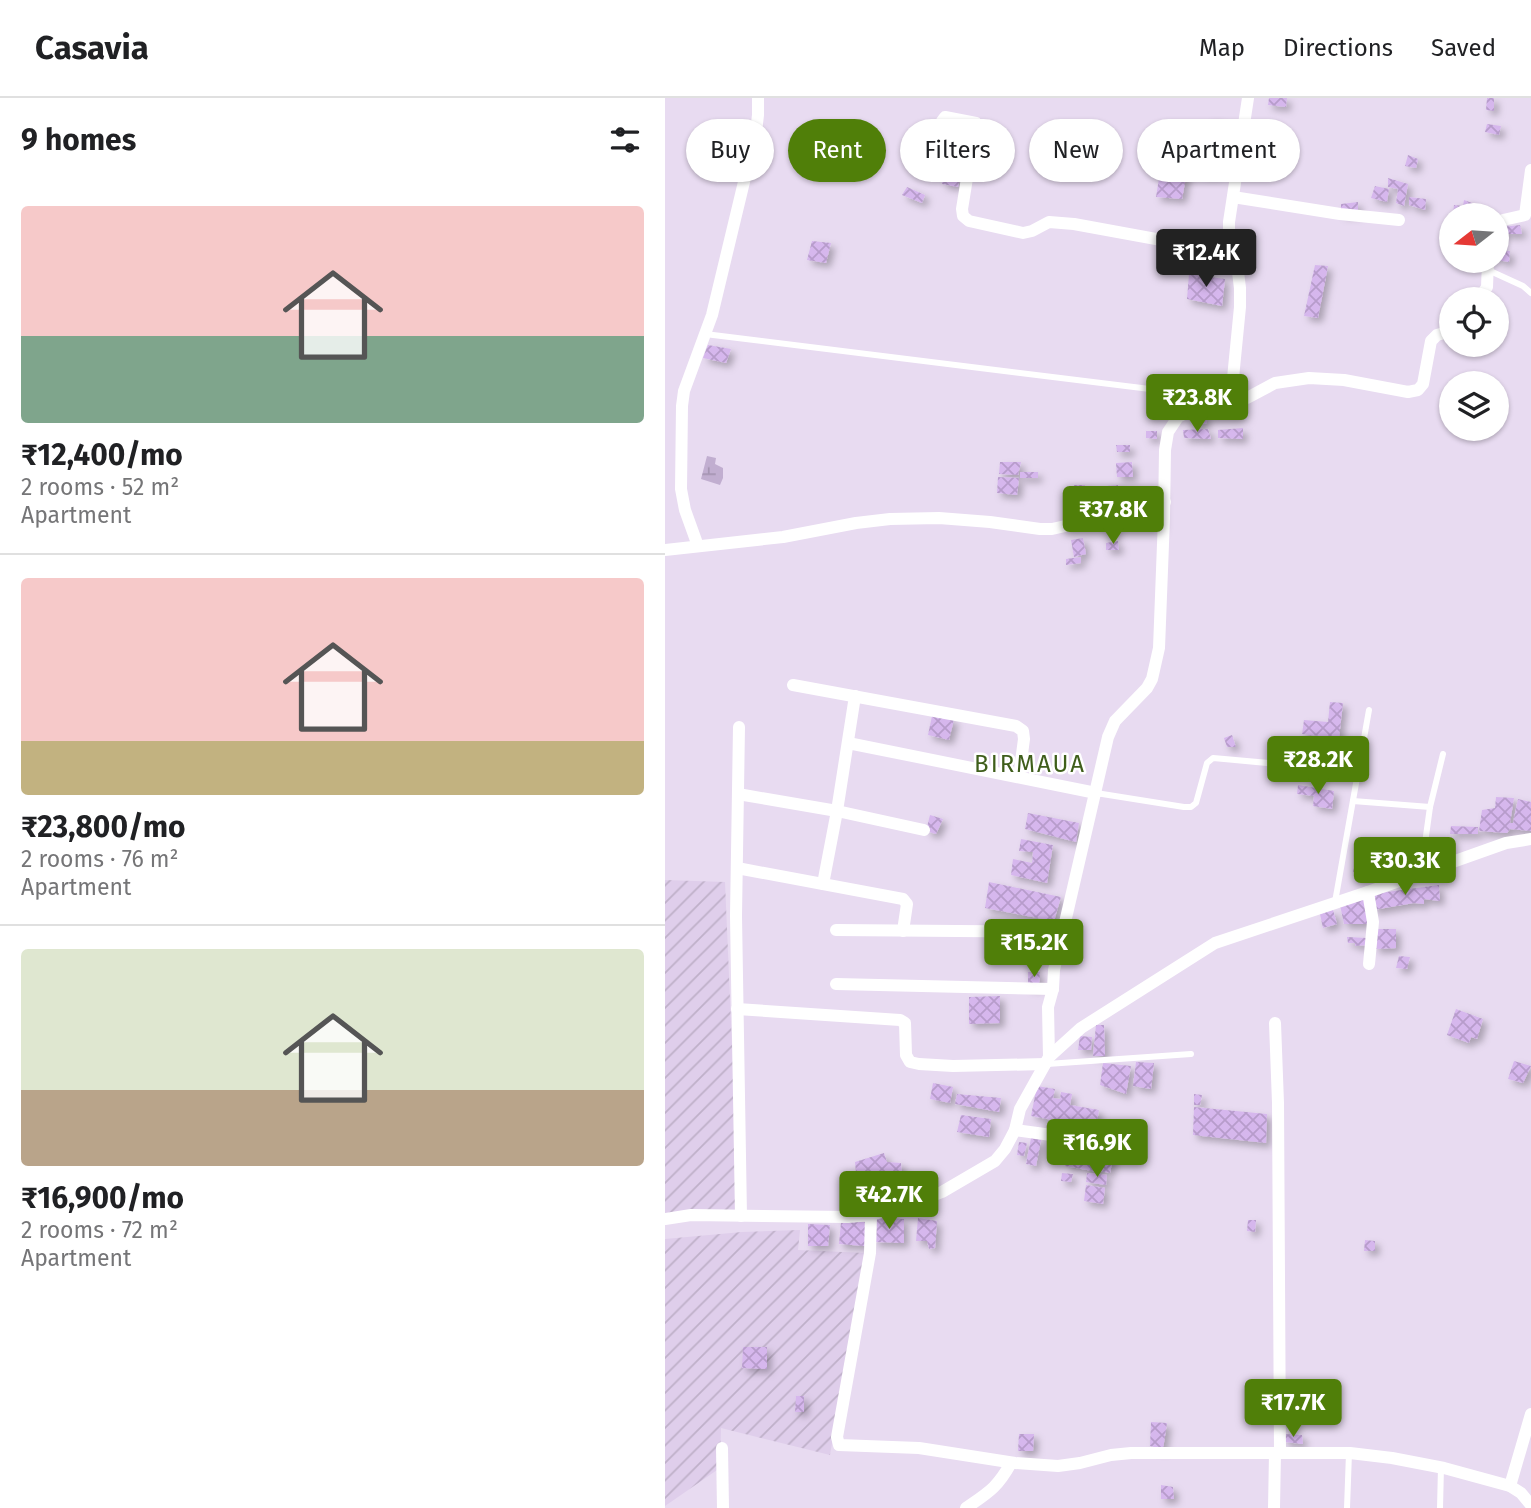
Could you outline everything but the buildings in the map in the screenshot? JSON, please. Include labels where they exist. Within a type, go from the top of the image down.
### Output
[{"type":"street","points":[[698,546],[685,510],[681,489],[684,391],[718,291],[755,132],[758,98]]},
{"type":"street","points":[[1047,1060],[1048,1007],[1054,970],[1108,737],[1115,721],[1147,688],[1152,679],[1159,648],[1165,450],[1168,432],[1178,417],[1225,398],[1233,378],[1240,307],[1239,280],[1229,244],[1229,233],[1248,98]]},
{"type":"street","points":[[1509,219],[1526,214],[1531,170]]},
{"type":"street","points":[[966,182],[962,209],[969,221],[1023,233],[1049,222],[1074,223],[1232,253]]},
{"type":"street","points":[[1233,197],[1340,215],[1399,220]]},
{"type":"street","points":[[1225,398],[1247,398],[1275,383],[1309,378],[1344,380],[1415,391],[1423,384],[1431,341],[1439,334]]},
{"type":"street","points":[[665,550],[783,537],[856,523],[918,518],[1052,529],[1115,510],[1165,502]]},
{"type":"street","points":[[793,685],[1016,726],[1023,731],[1024,739],[1019,777]]},
{"type":"street","points":[[823,884],[855,696]]},
{"type":"street","points":[[739,727],[737,1009],[741,1216]]},
{"type":"street","points":[[848,743],[1096,793]]},
{"type":"street","points":[[738,794],[837,811],[924,830]]},
{"type":"street","points":[[665,1219],[691,1215],[871,1215],[941,1192],[995,1161],[1005,1149],[1020,1109],[1047,1060],[1081,1028],[1215,943],[1506,843],[1531,839]]},
{"type":"street","points":[[737,868],[905,900],[907,907],[903,931]]},
{"type":"street","points":[[1368,892],[1373,922],[1369,964]]},
{"type":"street","points":[[836,930],[1062,932]]},
{"type":"street","points":[[837,984],[1053,989]]},
{"type":"street","points":[[737,1009],[900,1020],[905,1023],[906,1028],[906,1055],[914,1064],[953,1066],[1047,1060]]},
{"type":"street","points":[[1275,1023],[1278,1103],[1278,1453],[1275,1508]]},
{"type":"street","points":[[1014,1130],[1095,1141]]},
{"type":"street","points":[[871,1215],[870,1253],[837,1437],[842,1446],[919,1448],[1011,1463],[1058,1466],[1131,1452],[1349,1453],[1441,1467],[1510,1486],[1521,1493],[1531,1505]]},
{"type":"street","points":[[1510,1486],[1531,1414]]},
{"type":"street","points":[[722,1448],[723,1508]]},
{"type":"street","points":[[966,1508],[998,1484],[1011,1463]]},
{"type":"lane","points":[[1501,273],[1531,293]]},
{"type":"lane","points":[[705,334],[1225,398]]},
{"type":"lane","points":[[1335,902],[1369,710]]},
{"type":"lane","points":[[1421,872],[1430,807],[1443,754]]},
{"type":"lane","points":[[1096,793],[1191,807],[1196,803],[1207,763],[1213,758],[1290,765]]},
{"type":"lane","points":[[1353,801],[1430,807]]},
{"type":"lane","points":[[1047,1060],[1191,1054]]},
{"type":"lane","points":[[1347,1508],[1349,1453]]},
{"type":"lane","points":[[1440,1508],[1441,1467]]},
{"type":"shaded area","points":[[665,880],[725,882],[739,1210],[665,1215]]},
{"type":"shaded area","points":[[800,1230],[798,1250],[865,1253],[830,1455],[721,1428],[720,1468],[665,1506],[665,1239]]},
{"type":"green space","points":[[707,456],[716,458],[715,464],[723,468],[720,485],[701,479]]},
{"type":"district","name":"BIRMAUA","points":[[1030,764]]}]
